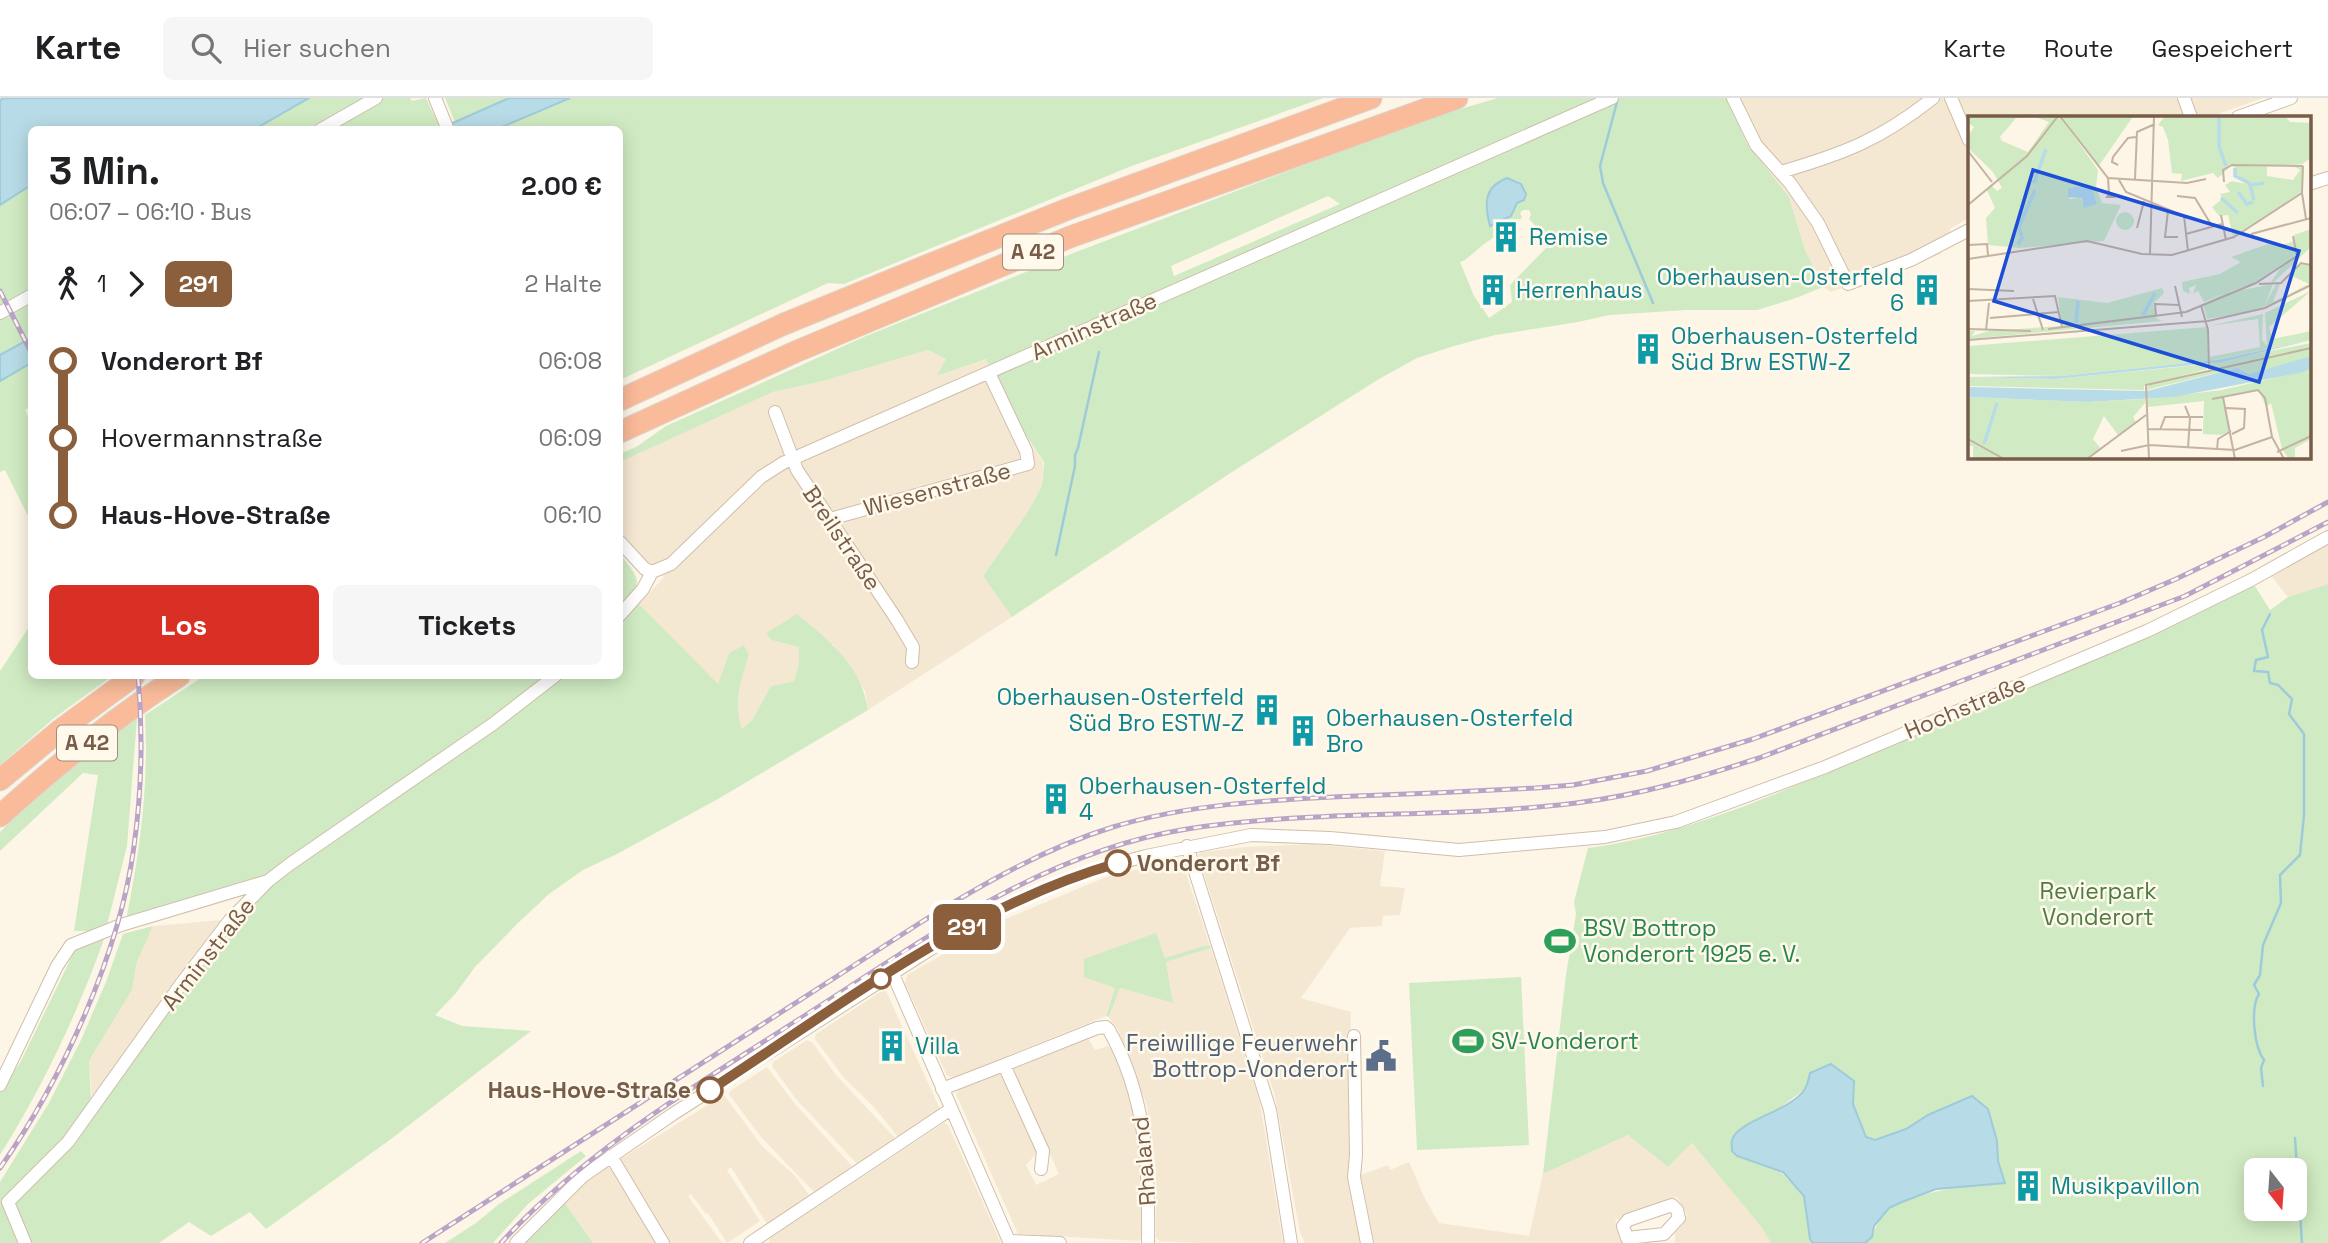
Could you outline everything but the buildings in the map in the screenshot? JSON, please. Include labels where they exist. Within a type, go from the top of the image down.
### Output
[{"type":"highway","name":"A 42","points":[[623,399],[784,324],[1068,209],[1371,98]]},
{"type":"highway","name":"A 42","points":[[623,431],[795,352],[1069,237],[1457,98]]},
{"type":"highway","name":"A 42","points":[[0,780],[69,723],[130,679]]},
{"type":"highway","name":"A 42","points":[[0,816],[37,782],[134,705],[174,679]]},
{"type":"street","points":[[327,126],[376,98]]},
{"type":"street","points":[[435,98],[446,126]]},
{"type":"street","name":"Arminstraße","points":[[623,612],[643,589],[652,572],[671,564],[761,477],[792,460],[1612,98]]},
{"type":"street","points":[[1733,98],[1756,145],[1781,172],[1818,223],[1848,284],[1911,260],[1968,231]]},
{"type":"street","points":[[1781,172],[1869,142],[1933,98]]},
{"type":"street","points":[[1951,98],[1968,139]]},
{"type":"street","points":[[2184,98],[2191,116]]},
{"type":"street","points":[[2241,116],[2291,98]]},
{"type":"street","points":[[2310,184],[2328,178]]},
{"type":"street","points":[[0,313],[28,297]]},
{"type":"street","name":"Wiesenstraße","points":[[830,519],[1028,464],[1026,451],[989,373]]},
{"type":"street","name":"Breilstraße","points":[[775,412],[792,460],[913,647],[912,662]]},
{"type":"street","name":"Hochstraße","points":[[516,1243],[568,1189],[611,1156],[892,972],[1012,903],[1097,869],[1187,846],[1251,835],[1330,838],[1460,850],[1624,834],[1676,822],[1825,767],[2156,626],[2251,580],[2328,537]]},
{"type":"street","points":[[623,545],[645,569],[652,572]]},
{"type":"street","name":"Arminstraße","points":[[25,1243],[8,1202],[68,1142],[222,931],[268,881],[493,724],[551,679]]},
{"type":"street","points":[[1187,846],[1270,1110],[1291,1243]]},
{"type":"street","points":[[0,1085],[57,966],[71,945],[121,925],[268,881]]},
{"type":"street","points":[[892,972],[1009,1241],[1060,1243]]},
{"type":"street","name":"Rhaland","points":[[942,1089],[1097,1028],[1106,1027],[1139,1105],[1147,1151],[1149,1243]]},
{"type":"street","points":[[1354,1036],[1354,1177],[1367,1243]]},
{"type":"street","points":[[1004,1065],[1042,1151],[1041,1169]]},
{"type":"street","points":[[757,1241],[951,1109]]},
{"type":"street","points":[[611,1156],[663,1243]]},
{"type":"shaded area","points":[[1727,98],[2263,98],[2212,116],[1968,116],[1968,219],[1951,228],[1941,254],[1831,292],[1823,287],[1805,250],[1789,197],[1746,142]]},
{"type":"shaded area","points":[[928,350],[946,359],[938,376],[986,359],[1021,428],[1043,462],[1042,486],[1027,513],[983,576],[1012,617],[868,710],[865,691],[833,644],[771,640],[800,647],[794,681],[771,686],[752,720],[742,729],[738,717],[739,683],[749,656],[744,645],[729,653],[718,685],[639,604],[664,577],[623,535],[623,460],[773,392],[823,381]]},
{"type":"shaded area","points":[[2328,536],[2328,584],[2288,597],[2267,571]]},
{"type":"shaded area","points":[[1312,844],[1385,851],[1380,886],[1405,888],[1400,915],[1383,916],[1382,926],[1350,928],[1301,998],[1351,1012],[1349,1086],[1362,1243],[1305,1243],[1300,1233],[1275,1096],[1198,855],[1201,852],[1246,847]]},
{"type":"shaded area","points":[[1177,860],[1182,862],[1184,867],[1210,946],[1165,958],[1155,933],[1115,988],[1106,1016],[955,1077],[947,1076],[905,983],[907,975],[1003,920],[1106,877]]},
{"type":"shaded area","points":[[222,920],[92,1098],[89,1061],[132,990],[137,962],[153,926]]},
{"type":"shaded area","points":[[1211,948],[1260,1103],[1283,1243],[1200,1243],[1160,1241],[1156,1238],[1156,1168],[1147,1106],[1118,1029],[1109,1018],[1120,988],[1173,1003],[1166,962]]},
{"type":"shaded area","points":[[886,991],[940,1109],[898,1137],[874,1107],[845,1079],[815,1039],[816,1034],[880,992]]},
{"type":"shaded area","points":[[1087,1036],[1095,1050],[1108,1046],[1111,1048],[1132,1100],[1143,1170],[1142,1238],[1138,1241],[1018,1234],[956,1094],[960,1089],[997,1073],[1002,1074],[1038,1152],[1026,1165],[1036,1185],[1059,1174],[1013,1068]]},
{"type":"shaded area","points":[[807,1040],[812,1042],[836,1075],[894,1137],[895,1141],[858,1165],[796,1099],[772,1066],[773,1062]]},
{"type":"shaded area","points":[[767,1067],[795,1104],[852,1166],[816,1194],[760,1136],[729,1094]]},
{"type":"shaded area","points":[[724,1095],[762,1146],[794,1175],[811,1197],[767,1224],[731,1167],[727,1170],[760,1221],[727,1243],[708,1213],[706,1214],[691,1194],[688,1196],[722,1243],[666,1243],[619,1160]]},
{"type":"shaded area","points":[[944,1123],[948,1125],[1001,1243],[769,1243],[770,1238]]},
{"type":"shaded area","points":[[1628,1135],[1668,1167],[1692,1143],[1762,1228],[1771,1243],[1675,1243],[1675,1233],[1683,1225],[1687,1215],[1677,1197],[1615,1220],[1623,1243],[1374,1243],[1361,1175],[1388,1165],[1390,1170],[1409,1162],[1439,1223],[1529,1236],[1543,1174]]},
{"type":"shaded area","points":[[607,1167],[613,1169],[658,1243],[593,1243],[565,1203],[590,1177]]},
{"type":"green space","points":[[309,98],[410,98],[412,101],[426,98],[439,126],[262,126]]},
{"type":"green space","points":[[445,98],[509,98],[455,122]]},
{"type":"green space","points":[[570,98],[1323,98],[1129,167],[844,284],[828,283],[623,379],[623,126],[506,126]]},
{"type":"green space","points":[[1498,98],[1727,98],[1746,142],[1789,197],[1805,250],[1823,287],[1757,310],[1686,310],[1609,315],[1495,335],[1417,358],[1232,472],[1012,617],[983,576],[1027,513],[1042,486],[1044,462],[1021,428],[986,359],[937,376],[946,359],[928,350],[823,381],[773,392],[623,461],[623,453],[666,426],[866,336],[1071,254],[1430,118]],"holes":[[[1328,196],[1340,204],[1174,276],[1171,266]],[[1523,210],[1529,210],[1529,219],[1547,238],[1555,242],[1555,245],[1546,248],[1510,285],[1512,302],[1489,318],[1474,296],[1460,262],[1522,218],[1520,213]]]},
{"type":"green space","points":[[28,187],[28,340],[0,355],[0,205]]},
{"type":"green space","points":[[28,365],[28,408],[25,410],[28,416],[28,516],[5,470],[0,472],[0,381]]},
{"type":"green space","points":[[623,558],[637,581],[633,592],[623,604]]},
{"type":"green space","name":"Revierpark Vonderort","points":[[2253,583],[2270,610],[2288,597],[2328,584],[2328,1243],[1865,1243],[1885,1213],[1896,1204],[1945,1190],[2004,1183],[1997,1161],[1997,1141],[1928,1115],[1890,1136],[1874,1139],[1866,1137],[1853,1104],[1854,1081],[1805,1089],[1770,1115],[1739,1130],[1804,1196],[1810,1239],[1813,1243],[1771,1243],[1762,1228],[1692,1143],[1668,1167],[1628,1135],[1543,1174],[1566,975],[1576,914],[1574,902],[1588,848],[1669,831],[1749,804]]},
{"type":"green space","points":[[639,604],[718,684],[729,653],[744,645],[749,655],[738,701],[742,729],[752,720],[771,686],[794,681],[799,663],[799,647],[771,640],[766,633],[797,614],[832,644],[851,667],[859,680],[868,710],[718,799],[583,870],[549,894],[475,967],[435,1015],[462,1026],[531,1031],[391,1139],[266,1229],[250,1212],[211,1236],[189,1222],[159,1243],[0,1243],[0,1182],[49,1103],[81,1040],[123,934],[153,926],[137,962],[132,990],[89,1061],[92,1117],[185,985],[226,934],[277,881],[426,778],[559,679],[623,679],[623,620]]},
{"type":"green space","points":[[28,629],[28,679],[108,679],[53,719],[0,765],[0,671]]},
{"type":"green space","points":[[199,679],[544,679],[477,730],[266,877],[126,920],[142,818],[146,767],[145,715]]},
{"type":"green space","points":[[137,719],[127,846],[107,925],[88,931],[74,931],[98,775],[83,773],[0,851],[0,832],[83,757]]},
{"type":"green space","points":[[1156,933],[1165,958],[1204,946],[1211,948],[1166,962],[1173,1003],[1120,988],[1109,1017],[1106,1016],[1115,988],[1084,977],[1084,959]]},
{"type":"green space","points":[[104,939],[58,1050],[0,1155],[0,1092],[21,1061],[76,948]]},
{"type":"green space","name":"SV-Vonderort","points":[[1521,977],[1529,1145],[1417,1150],[1409,983]]},
{"type":"green space","points":[[581,1151],[586,1156],[528,1204],[493,1243],[445,1243],[499,1204]]},
{"type":"green space","points":[[565,1203],[593,1243],[525,1243]]},
{"type":"water","points":[[309,98],[260,126],[28,126],[28,187],[0,205],[0,100]]},
{"type":"water","points":[[509,98],[570,98],[504,126],[446,126]]},
{"type":"water","points":[[1507,178],[1521,184],[1526,194],[1524,200],[1517,203],[1511,216],[1490,226],[1487,203],[1490,191]]},
{"type":"water","points":[[28,340],[28,365],[0,381],[0,355]]},
{"type":"water","points":[[1831,1064],[1854,1081],[1853,1104],[1866,1137],[1875,1140],[1906,1129],[1928,1115],[1972,1096],[1988,1109],[2005,1183],[1936,1189],[1902,1202],[1889,1208],[1874,1226],[1872,1237],[1865,1243],[1813,1243],[1810,1239],[1804,1196],[1783,1172],[1737,1156],[1732,1151],[1732,1140],[1744,1127],[1798,1097],[1805,1089],[1810,1073]]},
{"type":"waterway","points":[[1617,102],[1600,166],[1603,183],[1653,303]]},
{"type":"waterway","points":[[1056,555],[1075,455],[1099,352]]},
{"type":"waterway","points":[[2263,1086],[2261,1068],[2264,1060],[2254,1027],[2259,994],[2254,985],[2260,975],[2263,945],[2281,903],[2280,875],[2300,855],[2304,815],[2304,734],[2289,714],[2292,699],[2278,685],[2270,683],[2268,672],[2254,671],[2256,660],[2268,657],[2262,630],[2270,614]]},
{"type":"waterway","points":[[2295,1138],[2302,1243]]},
{"type":"railway","points":[[0,291],[28,346]]},
{"type":"railway","points":[[422,1243],[923,921],[1015,868],[1063,845],[1143,819],[1233,804],[1325,797],[1536,788],[1573,785],[1647,771],[1753,739],[2120,603],[2264,537],[2328,502]]},
{"type":"railway","points":[[501,1243],[569,1178],[643,1121],[682,1095],[938,930],[985,903],[1083,857],[1134,841],[1187,829],[1235,823],[1528,808],[1600,800],[1669,785],[1759,758],[2185,596],[2328,522]]},
{"type":"railway","points":[[0,1168],[45,1096],[66,1056],[102,972],[116,929],[127,887],[139,803],[141,718],[138,679]]},
{"type":"bus line","name":"291","points":[[710,1090],[951,936],[1012,903],[1118,863]]},
{"type":"place","name":"Remise","points":[[1506,237]]},
{"type":"place","name":"Herrenhaus","points":[[1493,290]]},
{"type":"place","name":"Oberhausen-Osterfeld 6","points":[[1927,290]]},
{"type":"place","name":"Oberhausen-Osterfeld Süd Brw ESTW-Z","points":[[1648,349]]},
{"type":"place","name":"Oberhausen-Osterfeld Süd Bro ESTW-Z","points":[[1267,710]]},
{"type":"place","name":"Oberhausen-Osterfeld Bro","points":[[1303,731]]},
{"type":"place","name":"Oberhausen-Osterfeld 4","points":[[1056,799]]},
{"type":"place","name":"Vonderort Bf","points":[[1118,863]]},
{"type":"place","name":"BSV Bottrop Vonderort 1925 e. V.","points":[[1560,941]]},
{"type":"place","name":"SV-Vonderort","points":[[1468,1041]]},
{"type":"place","name":"Villa","points":[[892,1046]]},
{"type":"place","name":"Freiwillige Feuerwehr Bottrop-Vonderort","points":[[1381,1056]]},
{"type":"place","name":"Haus-Hove-Straße","points":[[710,1090]]},
{"type":"place","name":"Musikpavillon","points":[[2028,1186]]}]
